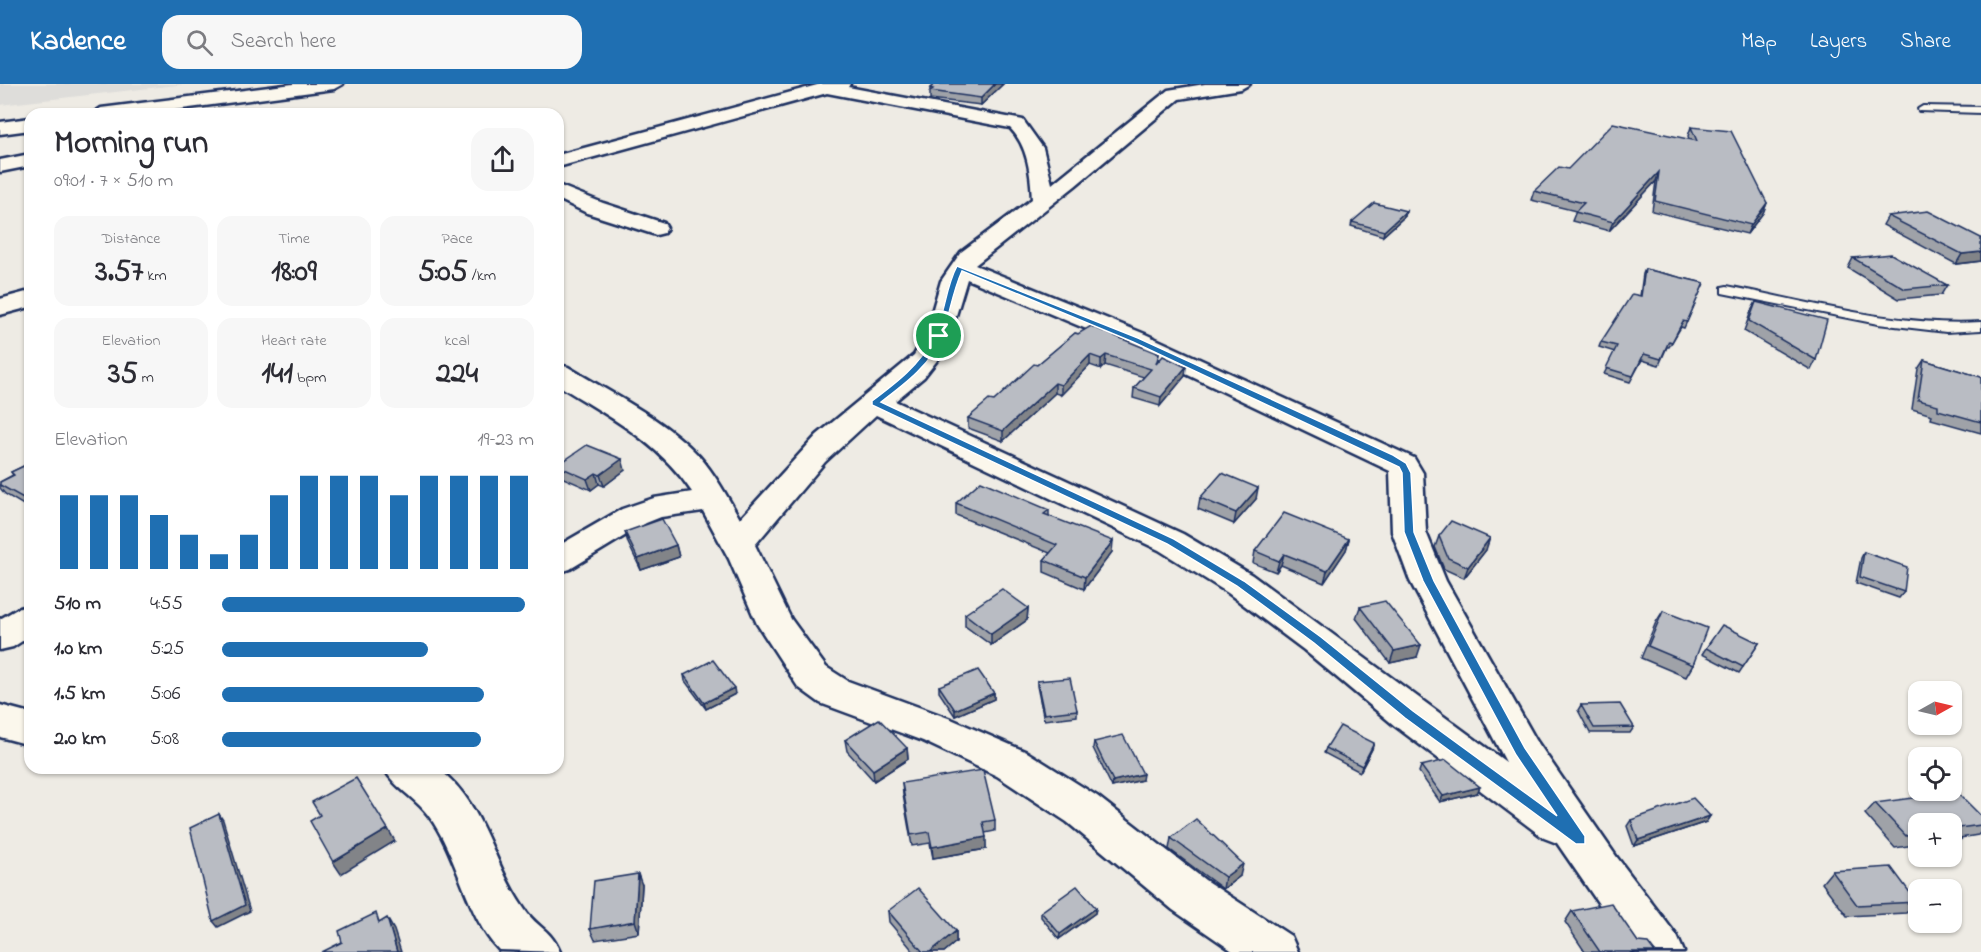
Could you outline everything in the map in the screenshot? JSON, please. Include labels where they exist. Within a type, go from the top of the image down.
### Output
[{"type":"street","points":[[148,108],[334,84]]},
{"type":"street","points":[[737,544],[762,512],[843,427],[900,384],[933,349],[951,288],[960,267],[969,257],[1174,94],[1242,84]]},
{"type":"street","points":[[564,159],[834,86],[1016,124],[1026,134],[1035,158],[1043,199]]},
{"type":"street","points":[[0,128],[24,125]]},
{"type":"street","points":[[0,166],[24,161]]},
{"type":"street","points":[[564,194],[595,208],[656,228]]},
{"type":"street","points":[[960,267],[1136,340],[1403,465],[1407,473],[1409,532],[1428,581],[1521,752],[1660,952]]},
{"type":"street","points":[[0,307],[24,301]]},
{"type":"street","points":[[564,377],[634,418],[666,442],[689,464],[713,499],[775,624],[812,677],[834,692],[937,730],[1012,764],[1082,809],[1189,896],[1274,952]]},
{"type":"street","points":[[875,403],[1171,542],[1240,584],[1317,640],[1409,715],[1581,840]]},
{"type":"street","points":[[564,557],[634,516],[654,508],[713,499]]},
{"type":"street","points":[[0,637],[24,622]]},
{"type":"street","points":[[0,721],[24,727]]},
{"type":"street","points":[[412,774],[445,801],[460,824],[473,857],[507,926],[536,952]]},
{"type":"lane","points":[[1923,109],[1981,110]]},
{"type":"lane","points":[[1727,290],[1878,320],[1954,328],[1981,326]]},
{"type":"shaded area","points":[[0,84],[186,84],[0,105]]},
{"type":"building","points":[[935,84],[995,84],[981,98],[930,91]]},
{"type":"building","points":[[1613,123],[1697,141],[1691,127],[1731,131],[1767,203],[1751,225],[1655,201],[1659,172],[1613,222],[1575,212],[1584,203],[1534,191],[1559,167],[1568,169]]},
{"type":"building","points":[[1374,203],[1406,211],[1384,231],[1352,222]]},
{"type":"building","points":[[1928,211],[1981,238],[1981,252],[1962,254],[1888,216]]},
{"type":"building","points":[[1891,254],[1947,285],[1905,289],[1853,258]]},
{"type":"building","points":[[1645,269],[1704,283],[1687,322],[1683,321],[1672,342],[1669,341],[1661,359],[1644,354],[1633,376],[1606,368],[1617,346],[1601,342],[1632,294],[1641,296]]},
{"type":"building","points":[[1756,302],[1827,320],[1816,360],[1749,321]]},
{"type":"building","points":[[1091,326],[1159,354],[1156,364],[1163,356],[1186,367],[1161,397],[1134,388],[1151,369],[1106,355],[1101,359],[1090,355],[1061,385],[1055,383],[1003,431],[968,418],[989,400],[994,401],[1034,364],[1037,365],[1075,333],[1078,334]]},
{"type":"building","points":[[1924,360],[1981,377],[1981,422],[1938,410],[1938,405],[1918,400]]},
{"type":"building","points":[[587,445],[622,459],[600,475],[596,473],[587,479],[564,469],[564,461]]},
{"type":"building","points":[[24,466],[24,498],[0,485],[0,482],[14,475],[11,472]]},
{"type":"building","points":[[1222,473],[1258,488],[1236,513],[1200,498]]},
{"type":"building","points":[[981,481],[1049,510],[1044,514],[1113,541],[1085,577],[1044,560],[1057,545],[956,503]]},
{"type":"building","points":[[1284,513],[1349,539],[1327,571],[1284,554],[1279,561],[1255,551]]},
{"type":"building","points":[[662,519],[676,545],[638,559],[625,532]]},
{"type":"building","points":[[1451,521],[1490,538],[1468,567],[1448,558],[1439,536]]},
{"type":"building","points":[[1864,552],[1907,567],[1904,592],[1860,577]]},
{"type":"building","points":[[1002,589],[1028,608],[991,634],[965,614]]},
{"type":"building","points":[[1385,601],[1421,645],[1394,651],[1360,607]]},
{"type":"building","points":[[1663,611],[1707,628],[1693,665],[1648,646]]},
{"type":"building","points":[[1722,625],[1759,643],[1743,667],[1706,648]]},
{"type":"building","points":[[713,660],[734,688],[704,703],[684,675]]},
{"type":"building","points":[[978,670],[994,693],[955,710],[939,686]]},
{"type":"building","points":[[1070,678],[1077,710],[1044,714],[1037,681]]},
{"type":"building","points":[[1620,704],[1634,727],[1594,728],[1581,705]]},
{"type":"building","points":[[879,719],[907,748],[873,770],[845,740]]},
{"type":"building","points":[[1340,726],[1374,743],[1362,766],[1326,748]]},
{"type":"building","points":[[1123,735],[1143,774],[1113,781],[1094,742]]},
{"type":"building","points":[[1446,760],[1480,787],[1443,796],[1421,766]]},
{"type":"building","points":[[983,770],[995,820],[983,822],[986,837],[932,847],[929,832],[911,835],[902,783]]},
{"type":"building","points":[[356,778],[388,829],[333,862],[310,821],[320,815],[312,802]]},
{"type":"building","points":[[1962,797],[1981,816],[1981,825],[1962,828],[1962,813],[1908,813],[1908,836],[1906,836],[1875,803],[1908,799],[1908,801],[1962,801]]},
{"type":"building","points":[[1693,798],[1710,816],[1638,840],[1631,820]]},
{"type":"building","points":[[219,814],[245,905],[213,921],[190,828]]},
{"type":"building","points":[[1196,819],[1243,864],[1225,877],[1171,838]]},
{"type":"building","points":[[1891,867],[1908,890],[1908,902],[1857,905],[1832,871]]},
{"type":"building","points":[[638,874],[635,921],[590,929],[594,881]]},
{"type":"building","points":[[1077,886],[1096,908],[1060,934],[1041,912]]},
{"type":"building","points":[[918,888],[956,931],[930,952],[923,952],[888,911]]},
{"type":"building","points":[[1611,903],[1638,942],[1648,943],[1655,952],[1600,952],[1572,911]]},
{"type":"building","points":[[376,913],[379,923],[387,918],[397,952],[322,952],[342,942],[339,931]]},
{"type":"route","points":[[960,267],[1136,340],[1403,465],[1407,473],[1409,532],[1428,581],[1521,752],[1581,840],[1409,715],[1317,640],[1240,584],[1171,542],[875,403],[900,384],[924,361],[939,336],[951,288],[960,267]]}]
